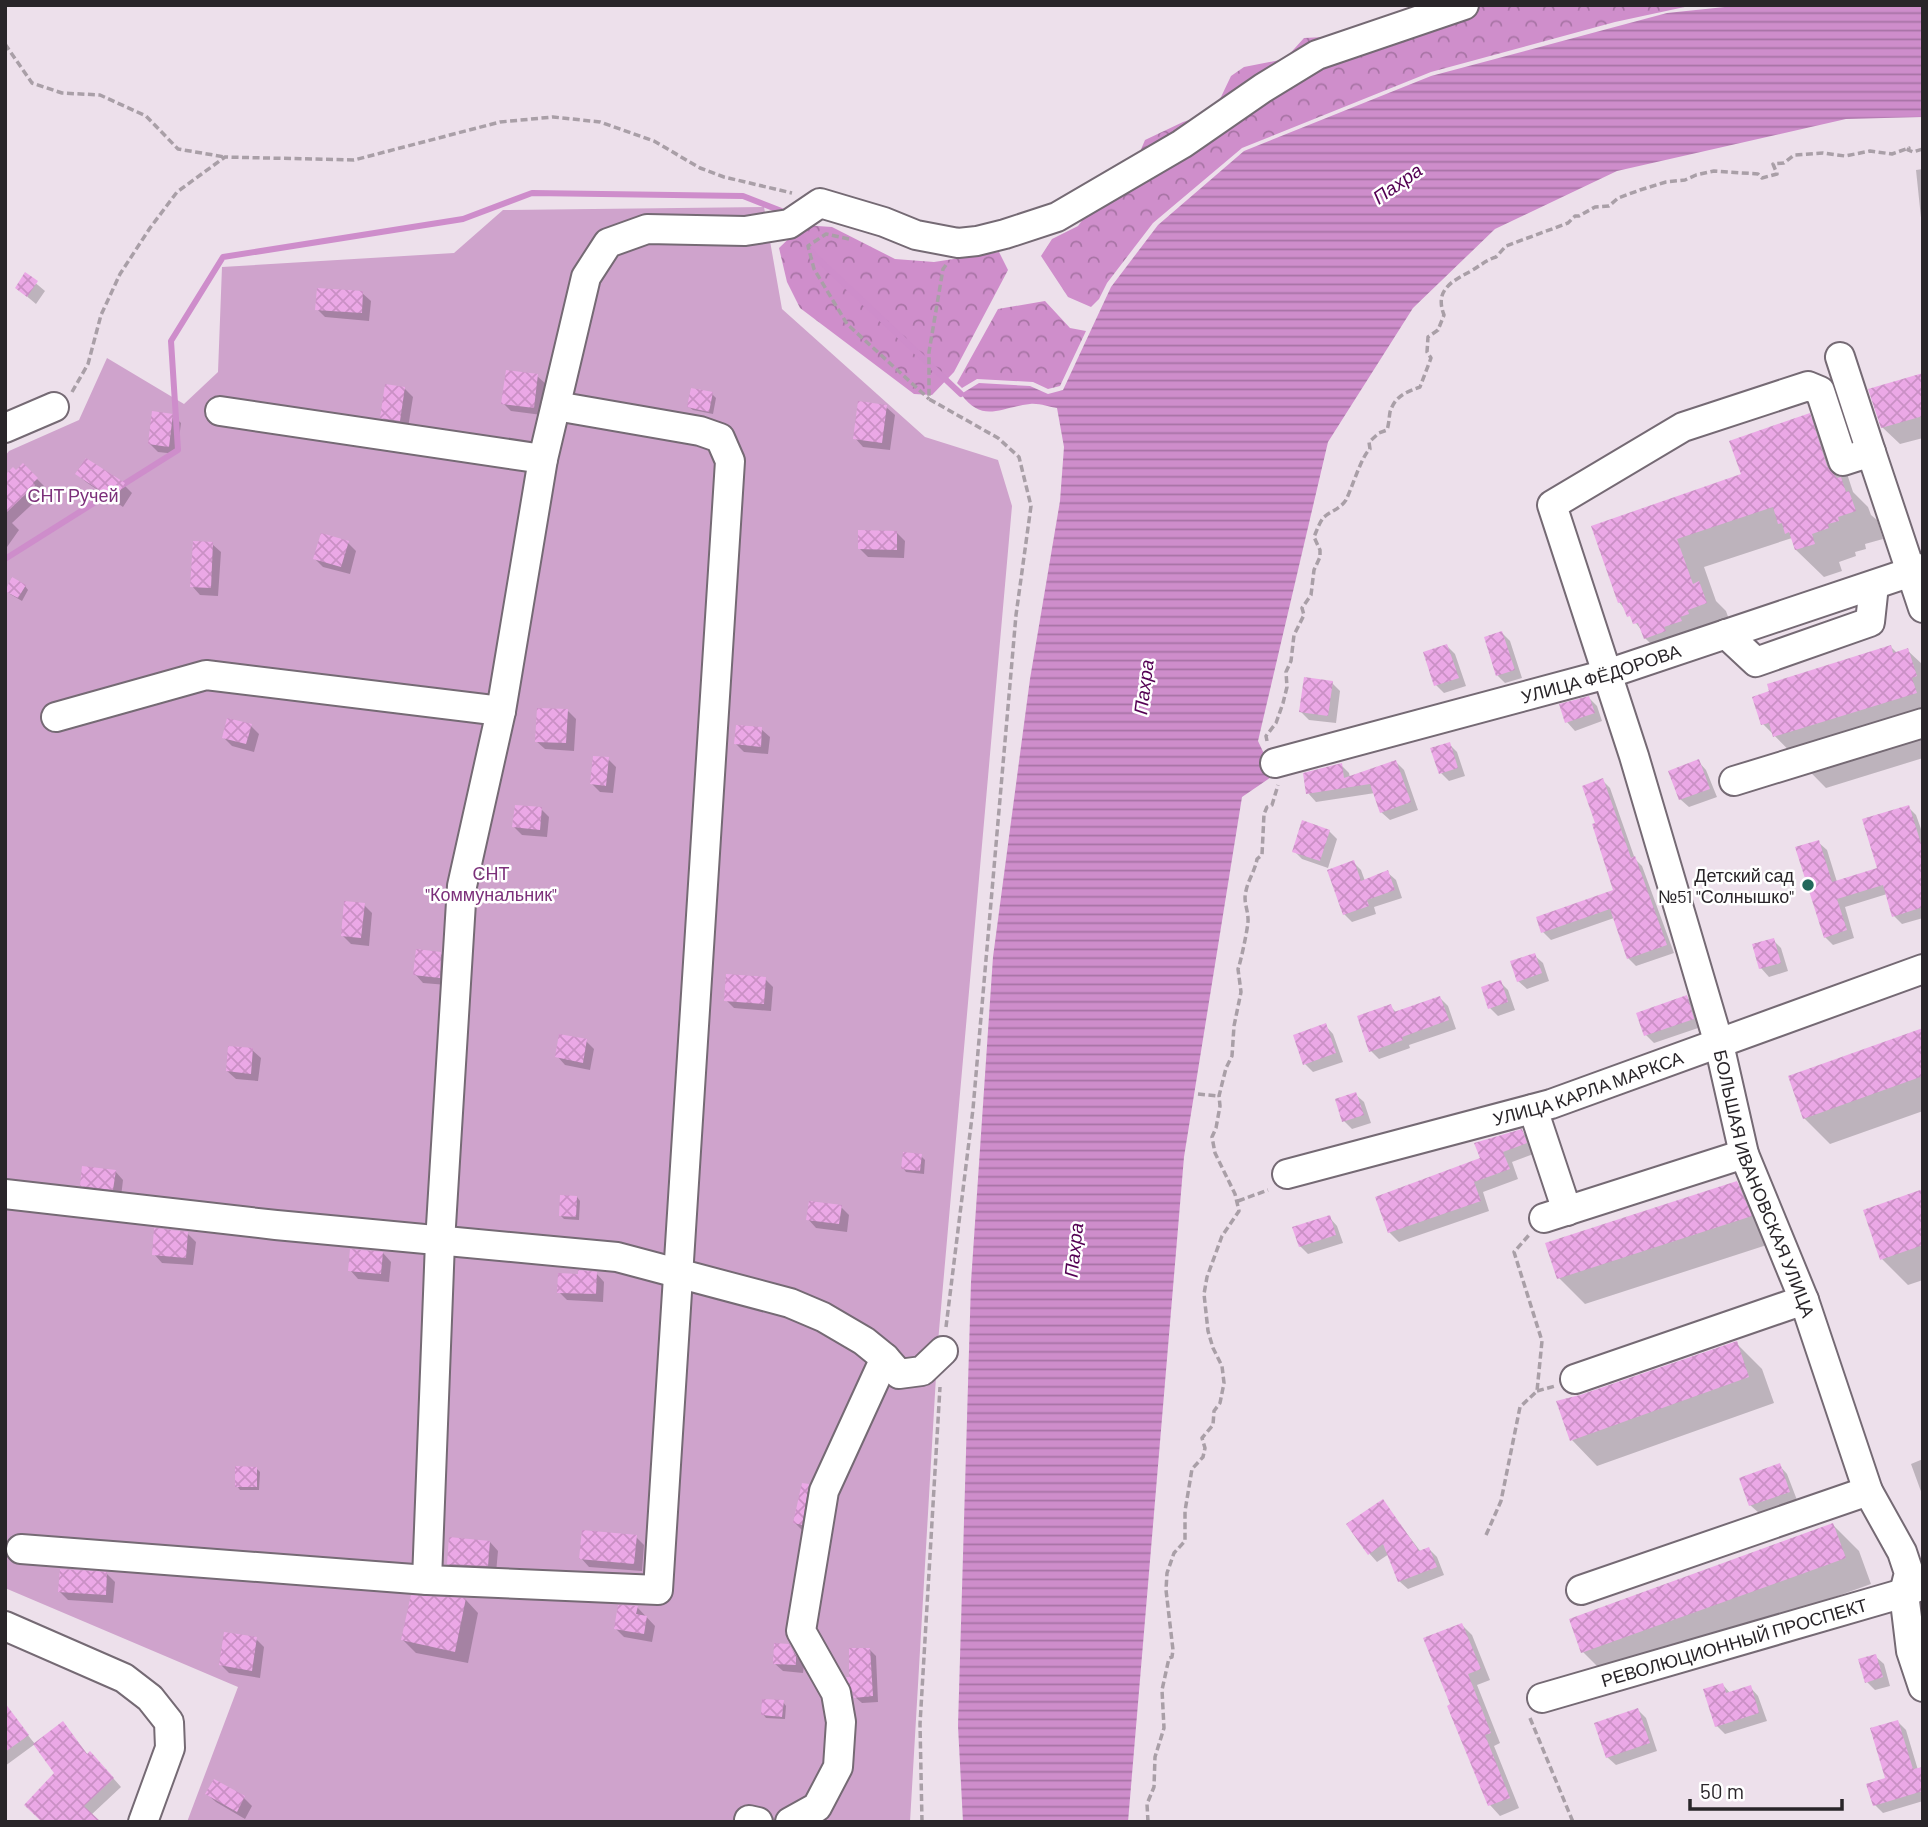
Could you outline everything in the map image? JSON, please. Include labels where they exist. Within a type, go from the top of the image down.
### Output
[{"type":"street","points":[[427,1580],[440,1242],[462,886],[501,711],[543,459],[586,277],[608,243],[647,229],[745,231],[789,224],[820,203],[884,222],[916,235],[958,243],[986,239],[1057,217],[1182,144],[1214,120],[1317,55],[1464,5]]},
{"type":"street","points":[[1840,356],[1871,452],[1917,570],[1923,608]]},
{"type":"street","name":"БОЛЬШАЯ ИВАНОВСКАЯ УЛИЦА","points":[[1871,452],[1843,461],[1820,391],[1808,386],[1683,427],[1552,505],[1607,674],[1719,1044],[1744,1154],[1804,1300],[1868,1491],[1902,1552],[1909,1573],[1913,1589],[1912,1651],[1923,1687]]},
{"type":"street","points":[[21,1549],[427,1580],[658,1590],[730,461],[720,438],[700,431],[556,406]]},
{"type":"street","points":[[5,429],[54,407]]},
{"type":"street","points":[[220,411],[543,459]]},
{"type":"street","name":"УЛИЦА ФЁДОРОВА","points":[[1275,763],[1607,674],[1917,570]]},
{"type":"street","points":[[56,717],[206,675],[501,711]]},
{"type":"street","points":[[1734,781],[1923,723]]},
{"type":"street","name":"УЛИЦА КАРЛА МАРКСА","points":[[1287,1174],[1533,1109],[1923,969]]},
{"type":"street","points":[[1533,1109],[1556,1214],[1744,1154]]},
{"type":"street","points":[[5,1194],[440,1242],[617,1257],[790,1303],[864,1341],[899,1374],[922,1371],[943,1351]]},
{"type":"street","points":[[1575,1379],[1804,1300]]},
{"type":"street","points":[[790,1822],[817,1807],[838,1767],[841,1722],[836,1693],[801,1631],[824,1492],[884,1358]]},
{"type":"street","points":[[1581,1590],[1868,1491]]},
{"type":"street","name":"РЕВОЛЮЦИОННЫЙ ПРОСПЕКТ","points":[[1536,1708],[1913,1589]]},
{"type":"street","points":[[5,1626],[124,1678],[150,1698],[169,1722],[170,1748],[143,1822]]},
{"type":"path","points":[[5,44],[32,83],[62,93],[100,95],[146,116],[178,149],[225,157],[354,160],[500,122],[553,117],[600,122],[654,141],[700,168],[724,177],[797,194],[820,203]]},
{"type":"path","points":[[1148,1822],[1147,1804],[1154,1787],[1154,1757],[1164,1728],[1162,1690],[1165,1667],[1173,1650],[1166,1590],[1167,1573],[1174,1553],[1185,1541],[1185,1511],[1192,1469],[1203,1457],[1205,1448],[1202,1438],[1215,1422],[1214,1411],[1220,1403],[1224,1383],[1222,1366],[1208,1331],[1204,1293],[1222,1236],[1239,1210],[1238,1201],[1223,1173],[1212,1143],[1220,1106],[1219,1096],[1232,1056],[1234,1026],[1241,992],[1238,969],[1241,965],[1244,936],[1248,930],[1246,891],[1257,859],[1262,855],[1266,807],[1272,805],[1278,789],[1275,763],[1263,736],[1276,723],[1283,703],[1294,635],[1304,615],[1302,608],[1311,595],[1314,570],[1320,557],[1314,537],[1318,527],[1324,517],[1334,513],[1345,502],[1366,452],[1370,449],[1369,442],[1387,430],[1395,402],[1404,393],[1420,387],[1431,358],[1427,352],[1428,337],[1438,330],[1444,315],[1441,307],[1445,289],[1453,280],[1489,258],[1496,257],[1502,249],[1514,242],[1525,241],[1568,223],[1575,216],[1595,207],[1609,206],[1618,198],[1666,182],[1685,180],[1696,174],[1714,171],[1758,174],[1762,178],[1775,176],[1777,174],[1773,164],[1784,163],[1794,155],[1828,153],[1845,156],[1870,151],[1892,154],[1909,148],[1913,152],[1923,149]]},
{"type":"path","points":[[54,407],[72,392],[88,364],[101,315],[120,274],[150,228],[177,192],[225,157]]},
{"type":"path","points":[[853,239],[826,234],[808,246],[814,269],[846,324],[929,399],[998,438],[1019,457],[1031,506],[1016,615],[973,1109],[943,1351],[920,1724],[922,1822]]},
{"type":"path","points":[[929,399],[929,352],[943,269],[958,243]]},
{"type":"path","points":[[1198,1094],[1219,1096]]},
{"type":"path","points":[[1238,1201],[1267,1191],[1287,1174]]},
{"type":"path","points":[[1486,1535],[1501,1502],[1520,1407],[1537,1391],[1542,1341],[1514,1252],[1556,1214]]},
{"type":"path","points":[[1536,1708],[1573,1822]]},
{"type":"green space","points":[[1416,5],[1694,5],[1615,22],[1431,72],[1242,148],[1153,223],[1091,307],[1068,297],[1041,256],[1052,239],[1078,226],[1096,201],[1133,168],[1145,140],[1183,122],[1208,114],[1221,97],[1231,76],[1244,67],[1285,59],[1304,38],[1345,36]]},
{"type":"green space","name":"СНТ \"Коммунальник\"","points":[[764,207],[782,309],[925,437],[998,460],[1012,506],[938,1342],[910,1822],[187,1822],[238,1687],[5,1588],[5,456],[9,451],[79,420],[107,358],[184,404],[218,372],[222,267],[454,253],[503,210]]},
{"type":"green space","points":[[803,225],[832,227],[895,259],[934,262],[999,252],[1008,270],[954,372],[932,395],[914,394],[800,308],[787,282],[779,248]]},
{"type":"green space","points":[[1045,301],[1070,328],[1086,331],[1060,386],[1048,389],[1033,382],[977,379],[962,388],[957,383],[998,309]]},
{"type":"water","name":"Пахра","points":[[1744,5],[1923,5],[1923,117],[1846,119],[1617,171],[1495,229],[1413,308],[1328,442],[1258,741],[1274,775],[1242,797],[1184,1157],[1128,1822],[963,1822],[958,1726],[971,1282],[993,957],[1030,679],[1060,501],[1064,447],[1057,408],[1033,404],[985,411],[977,409],[961,394],[979,383],[1030,386],[1048,394],[1063,390],[1111,287],[1158,225],[1244,151],[1431,76],[1667,13]]},
{"type":"building","points":[[25,272],[38,281],[27,297],[15,288]]},
{"type":"building","points":[[317,288],[363,291],[362,313],[315,310]]},
{"type":"building","points":[[506,370],[538,374],[534,408],[501,404]]},
{"type":"building","points":[[1923,373],[1923,416],[1881,428],[1868,389]]},
{"type":"building","points":[[385,384],[405,387],[400,421],[380,418]]},
{"type":"building","points":[[691,388],[713,392],[709,412],[687,407]]},
{"type":"building","points":[[858,401],[887,405],[882,443],[853,439]]},
{"type":"building","points":[[152,411],[173,414],[169,447],[148,444]]},
{"type":"building","points":[[1810,413],[1827,466],[1837,478],[1841,477],[1856,511],[1838,517],[1839,521],[1828,524],[1829,528],[1812,534],[1815,544],[1795,550],[1789,532],[1785,534],[1782,523],[1778,524],[1773,507],[1677,539],[1693,584],[1699,581],[1707,603],[1688,610],[1689,614],[1680,617],[1682,621],[1664,627],[1666,631],[1644,639],[1638,623],[1633,624],[1621,602],[1618,603],[1591,526],[1741,474],[1729,441]]},
{"type":"building","points":[[86,458],[125,483],[114,500],[75,474]]},
{"type":"building","points":[[23,463],[38,478],[33,483],[35,485],[5,514],[5,475],[13,467],[16,470]]},
{"type":"building","points":[[858,530],[897,531],[897,550],[858,549]]},
{"type":"building","points":[[321,533],[349,541],[341,567],[313,559]]},
{"type":"building","points":[[193,541],[213,542],[211,588],[190,587]]},
{"type":"building","points":[[12,577],[26,585],[18,598],[5,591]]},
{"type":"building","points":[[1502,631],[1515,670],[1496,676],[1484,637]]},
{"type":"building","points":[[1447,644],[1459,678],[1434,686],[1423,652]]},
{"type":"building","points":[[1891,645],[1893,653],[1908,648],[1917,676],[1912,678],[1917,693],[1773,737],[1769,723],[1761,725],[1752,697],[1769,691],[1767,684]]},
{"type":"building","points":[[1304,677],[1333,681],[1328,716],[1299,712]]},
{"type":"building","points":[[1589,696],[1595,713],[1565,723],[1559,704]]},
{"type":"building","points":[[537,708],[568,709],[566,743],[535,742]]},
{"type":"building","points":[[227,718],[252,724],[246,744],[222,738]]},
{"type":"building","points":[[736,725],[762,727],[761,747],[734,744]]},
{"type":"building","points":[[1450,742],[1458,768],[1439,774],[1430,748]]},
{"type":"building","points":[[593,756],[609,757],[606,786],[590,784]]},
{"type":"building","points":[[1699,759],[1710,789],[1679,800],[1668,771]]},
{"type":"building","points":[[1396,760],[1411,802],[1380,813],[1370,784],[1306,794],[1303,773],[1342,763],[1344,778]]},
{"type":"building","points":[[1603,778],[1631,858],[1635,856],[1667,945],[1627,959],[1610,909],[1541,933],[1536,917],[1613,890],[1582,786]]},
{"type":"building","points":[[515,805],[542,807],[540,830],[512,827]]},
{"type":"building","points":[[1909,805],[1923,850],[1923,907],[1892,917],[1883,885],[1837,899],[1847,930],[1824,938],[1795,847],[1819,840],[1832,882],[1877,868],[1862,819]]},
{"type":"building","points":[[1302,820],[1330,830],[1320,861],[1292,852]]},
{"type":"building","points":[[1354,860],[1361,881],[1388,870],[1395,890],[1367,900],[1369,906],[1343,915],[1327,870]]},
{"type":"building","points":[[344,901],[365,903],[361,938],[341,936]]},
{"type":"building","points":[[1774,938],[1781,963],[1759,969],[1752,944]]},
{"type":"building","points":[[416,949],[441,952],[440,978],[413,975]]},
{"type":"building","points":[[1535,953],[1542,973],[1517,982],[1510,961]]},
{"type":"building","points":[[726,974],[766,977],[764,1004],[724,1001]]},
{"type":"building","points":[[1501,980],[1508,1002],[1488,1009],[1481,987]]},
{"type":"building","points":[[1687,995],[1694,1019],[1644,1036],[1636,1013]]},
{"type":"building","points":[[1440,996],[1449,1020],[1369,1052],[1357,1016],[1391,1004],[1394,1012]]},
{"type":"building","points":[[1326,1023],[1336,1053],[1303,1065],[1293,1035]]},
{"type":"building","points":[[1923,1028],[1923,1076],[1803,1119],[1788,1076]]},
{"type":"building","points":[[559,1034],[587,1039],[583,1063],[555,1057]]},
{"type":"building","points":[[228,1046],[253,1048],[251,1074],[226,1071]]},
{"type":"building","points":[[1356,1092],[1364,1115],[1342,1122],[1335,1099]]},
{"type":"building","points":[[1522,1129],[1527,1143],[1503,1152],[1510,1169],[1474,1182],[1481,1201],[1388,1233],[1375,1197],[1480,1158],[1474,1143]]},
{"type":"building","points":[[903,1152],[922,1154],[920,1171],[901,1169]]},
{"type":"building","points":[[82,1166],[116,1170],[113,1190],[80,1186]]},
{"type":"building","points":[[1737,1181],[1752,1216],[1557,1279],[1545,1243]]},
{"type":"building","points":[[1923,1189],[1923,1245],[1880,1260],[1863,1210]]},
{"type":"building","points":[[560,1195],[577,1196],[576,1217],[559,1216]]},
{"type":"building","points":[[809,1201],[842,1205],[839,1224],[806,1220]]},
{"type":"building","points":[[1330,1215],[1336,1235],[1299,1247],[1292,1227]]},
{"type":"building","points":[[154,1228],[188,1232],[186,1258],[152,1255]]},
{"type":"building","points":[[350,1249],[383,1252],[381,1274],[348,1271]]},
{"type":"building","points":[[578,1270],[597,1272],[596,1294],[557,1293],[558,1273],[578,1274]]},
{"type":"building","points":[[1737,1341],[1749,1377],[1570,1441],[1556,1401]]},
{"type":"building","points":[[1780,1463],[1790,1492],[1749,1506],[1739,1478]]},
{"type":"building","points":[[235,1466],[257,1467],[257,1487],[235,1487]]},
{"type":"building","points":[[802,1483],[809,1484],[802,1525],[793,1523]]},
{"type":"building","points":[[1383,1499],[1419,1551],[1429,1547],[1437,1567],[1398,1582],[1383,1544],[1368,1555],[1346,1524]]},
{"type":"building","points":[[1833,1523],[1846,1558],[1581,1653],[1569,1619]]},
{"type":"building","points":[[582,1530],[637,1535],[634,1564],[579,1559]]},
{"type":"building","points":[[449,1537],[490,1541],[488,1566],[447,1564]]},
{"type":"building","points":[[60,1569],[107,1572],[106,1595],[58,1592]]},
{"type":"building","points":[[411,1595],[466,1598],[455,1652],[401,1640]]},
{"type":"building","points":[[618,1605],[638,1606],[636,1614],[647,1616],[644,1634],[614,1629]]},
{"type":"building","points":[[1462,1623],[1481,1669],[1468,1674],[1491,1733],[1485,1735],[1510,1798],[1488,1806],[1447,1706],[1450,1704],[1423,1638]]},
{"type":"building","points":[[224,1632],[257,1637],[252,1671],[219,1665]]},
{"type":"building","points":[[774,1643],[789,1644],[796,1657],[796,1665],[773,1664]]},
{"type":"building","points":[[849,1648],[870,1648],[873,1696],[854,1698],[846,1677],[849,1677]]},
{"type":"building","points":[[1876,1654],[1883,1677],[1865,1683],[1858,1659]]},
{"type":"building","points":[[1723,1683],[1726,1693],[1751,1685],[1759,1713],[1715,1727],[1703,1689]]},
{"type":"building","points":[[762,1699],[784,1700],[782,1717],[761,1715]]},
{"type":"building","points":[[5,1703],[29,1735],[5,1752]]},
{"type":"building","points":[[1638,1708],[1650,1743],[1606,1758],[1594,1723]]},
{"type":"building","points":[[1898,1720],[1913,1769],[1923,1767],[1923,1791],[1873,1806],[1866,1784],[1885,1778],[1870,1728]]},
{"type":"building","points":[[63,1721],[87,1754],[90,1751],[114,1778],[84,1806],[101,1822],[42,1822],[24,1805],[54,1773],[33,1744]]},
{"type":"building","points":[[214,1779],[245,1796],[237,1812],[205,1794]]},
{"type":"waterway","points":[[5,559],[178,450],[171,341],[223,257],[463,219],[532,193],[743,196],[784,212]]},
{"type":"waterway","points":[[802,238],[815,256],[961,394]]},
{"type":"place","name":"Детский сад №51 \"Солнышко\"","points":[[1808,885]]},
{"type":"park label","name":"СНТ Ручей","points":[[73,495]]}]
